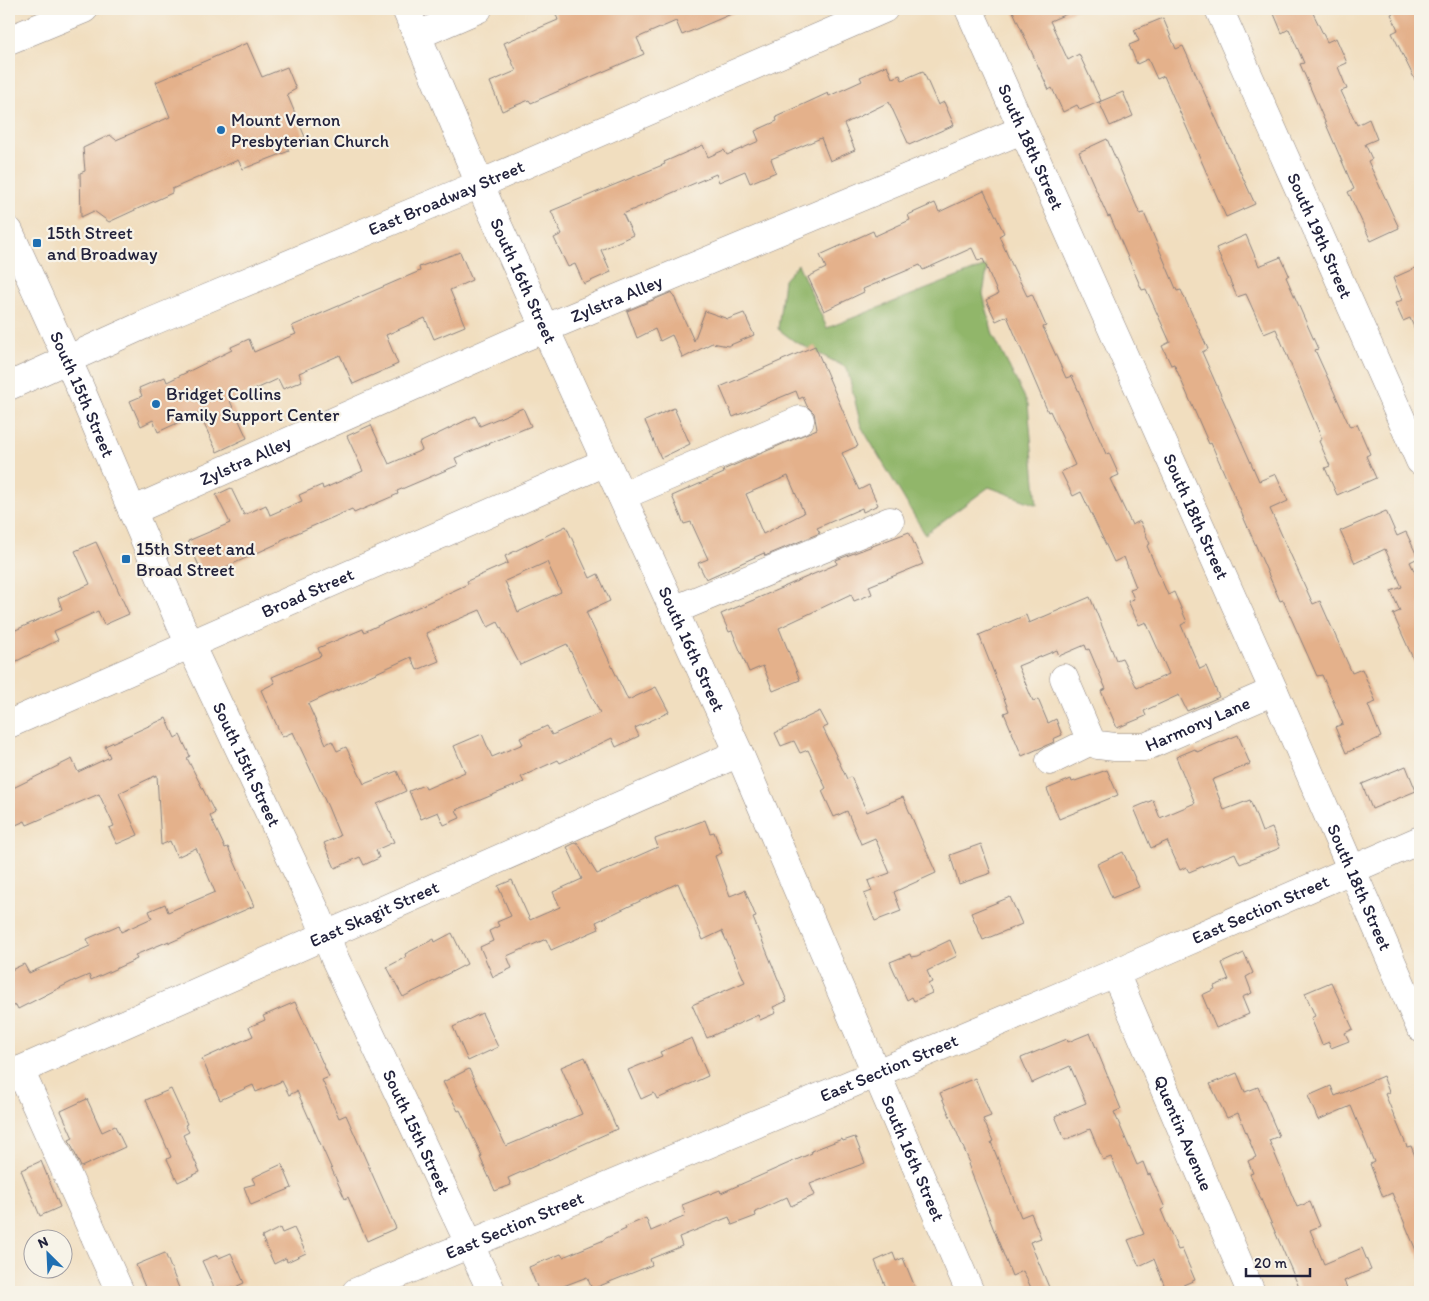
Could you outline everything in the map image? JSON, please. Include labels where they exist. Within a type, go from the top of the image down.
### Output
[{"type":"street","points":[[9,40],[84,9]]},
{"type":"street","name":"South 16th Street","points":[[406,9],[480,184],[739,753],[970,1292]]},
{"type":"street","points":[[418,35],[478,9]]},
{"type":"street","name":"East Broadway Street","points":[[9,386],[146,324],[480,184],[884,9]]},
{"type":"street","name":"South 18th Street","points":[[969,9],[1274,691],[1420,1026]]},
{"type":"street","name":"South 19th Street","points":[[1218,9],[1420,461]]},
{"type":"street","name":"Zylstra Alley","points":[[132,511],[545,328],[1022,130]]},
{"type":"street","name":"South 15th Street","points":[[9,231],[190,643],[492,1292]]},
{"type":"street","points":[[622,496],[800,420]]},
{"type":"street","name":"Broad Street","points":[[9,724],[606,462]]},
{"type":"street","points":[[674,610],[890,521]]},
{"type":"street","points":[[1050,761],[1091,741],[1064,678]]},
{"type":"street","name":"Harmony Lane","points":[[1091,741],[1098,745],[1115,748],[1144,747],[1274,691]]},
{"type":"street","name":"East Skagit Street","points":[[14,1073],[739,753]]},
{"type":"street","name":"East Section Street","points":[[356,1292],[1115,973],[1420,840]]},
{"type":"street","name":"Quentin Avenue","points":[[1115,973],[1251,1292]]},
{"type":"street","points":[[14,1073],[120,1292]]},
{"type":"green space","points":[[798,264],[827,328],[988,265],[983,294],[993,335],[1028,404],[1037,505],[989,487],[925,534],[861,426],[847,368],[794,341],[778,329],[784,280]]},
{"type":"building","points":[[554,9],[743,9],[682,35],[676,21],[637,38],[644,54],[531,103],[529,100],[502,111],[490,82],[516,71],[504,43],[558,20]]},
{"type":"building","points":[[1012,9],[1078,9],[1050,21],[1068,60],[1079,54],[1101,101],[1080,110],[1077,105],[1063,112],[1052,88],[1049,90]]},
{"type":"building","points":[[1272,9],[1311,9],[1327,42],[1336,38],[1347,63],[1338,67],[1347,89],[1341,91],[1357,125],[1369,119],[1377,139],[1365,144],[1372,159],[1368,161],[1399,228],[1371,241],[1348,192],[1354,189],[1300,64],[1304,63],[1289,29],[1282,33]]},
{"type":"building","points":[[1403,9],[1420,9],[1420,90],[1392,33],[1398,30],[1391,14]]},
{"type":"building","points":[[1163,18],[1176,49],[1183,46],[1255,204],[1226,217],[1164,76],[1157,79],[1148,59],[1137,64],[1129,45],[1139,41],[1134,30]]},
{"type":"building","name":"Mount Vernon Presbyterian Church","points":[[247,43],[262,77],[287,67],[296,89],[287,94],[305,137],[299,139],[301,142],[287,147],[289,151],[243,169],[238,160],[172,189],[172,193],[109,222],[94,211],[81,217],[80,173],[85,171],[83,148],[110,135],[116,140],[170,117],[156,82]]},
{"type":"building","points":[[887,65],[892,78],[900,75],[902,80],[923,71],[938,105],[944,102],[954,125],[909,145],[889,102],[844,124],[855,150],[830,161],[821,138],[771,159],[776,172],[750,183],[745,171],[719,182],[716,174],[623,214],[633,235],[601,250],[611,272],[584,284],[575,264],[568,267],[554,238],[562,234],[551,211],[665,164],[664,162],[703,145],[708,157],[724,150],[727,155],[759,141],[755,131],[777,121],[776,117],[828,93],[829,96],[862,81],[860,77]]},
{"type":"building","points":[[1123,92],[1133,116],[1110,126],[1099,102]]},
{"type":"building","points":[[1107,139],[1140,214],[1144,213],[1177,291],[1181,290],[1208,349],[1202,352],[1259,481],[1276,474],[1288,501],[1270,509],[1313,604],[1320,601],[1352,673],[1362,669],[1376,702],[1368,705],[1381,737],[1346,753],[1335,727],[1343,724],[1322,675],[1317,676],[1283,600],[1280,601],[1211,443],[1209,444],[1174,364],[1171,365],[1162,346],[1170,342],[1146,289],[1142,290],[1110,216],[1108,217],[1079,152]]},
{"type":"building","points":[[984,191],[1004,233],[999,236],[1012,265],[1027,296],[1032,294],[1046,326],[1043,327],[1066,378],[1072,376],[1106,454],[1109,453],[1119,475],[1110,479],[1132,525],[1140,521],[1150,544],[1147,546],[1168,595],[1174,592],[1187,622],[1181,625],[1200,669],[1206,666],[1219,697],[1187,711],[1179,695],[1144,711],[1146,716],[1117,728],[1101,691],[1106,689],[1089,649],[1087,650],[1085,645],[1059,656],[1057,650],[1018,666],[1033,701],[1038,699],[1048,723],[1056,719],[1062,735],[1053,739],[1054,742],[1022,756],[1004,713],[1009,711],[979,635],[1026,615],[1029,623],[1090,597],[1116,660],[1122,658],[1137,688],[1169,674],[1146,622],[1139,625],[1128,601],[1134,599],[1130,589],[1136,587],[1124,557],[1114,562],[1081,492],[1073,496],[1061,472],[1075,465],[1050,411],[1048,412],[1007,316],[996,321],[986,300],[998,294],[983,259],[978,261],[972,248],[923,270],[920,265],[863,289],[864,292],[824,311],[808,277],[826,268],[820,255],[873,231],[875,236],[910,220],[908,215],[935,203],[939,212]]},
{"type":"building","points":[[1246,235],[1259,266],[1281,257],[1289,275],[1286,277],[1318,349],[1315,350],[1350,427],[1357,424],[1370,454],[1366,456],[1376,478],[1337,495],[1325,468],[1330,466],[1319,441],[1322,439],[1276,329],[1264,334],[1246,294],[1237,297],[1216,248]]},
{"type":"building","points":[[460,252],[472,280],[450,290],[465,326],[434,339],[425,318],[386,335],[398,364],[353,384],[340,355],[299,373],[302,381],[283,389],[278,379],[230,401],[247,438],[217,452],[199,413],[158,432],[153,420],[141,426],[130,401],[142,396],[139,388],[165,377],[167,382],[232,350],[231,347],[249,339],[254,352],[296,334],[292,326],[420,271],[419,267]]},
{"type":"building","points":[[1420,266],[1420,341],[1410,318],[1403,321],[1395,303],[1402,300],[1393,278]]},
{"type":"building","points":[[672,292],[694,341],[705,311],[728,319],[744,313],[754,335],[728,346],[712,343],[683,358],[672,335],[660,341],[655,329],[637,338],[627,311]]},
{"type":"building","points":[[815,346],[858,446],[842,453],[859,490],[869,485],[878,505],[863,512],[862,508],[817,528],[820,533],[765,556],[764,553],[706,579],[698,563],[708,559],[691,522],[684,524],[672,496],[724,473],[723,470],[817,429],[814,413],[807,406],[803,397],[799,399],[796,391],[733,417],[720,387]],"holes":[[[788,476],[804,513],[763,534],[746,494]]]},
{"type":"building","points":[[523,408],[531,426],[455,458],[458,465],[397,491],[398,494],[354,513],[352,509],[281,540],[281,542],[204,577],[188,541],[230,523],[216,495],[231,488],[244,515],[266,505],[270,515],[302,501],[299,495],[322,485],[323,489],[363,471],[347,436],[371,425],[389,464],[422,450],[419,443],[475,416],[480,426]]},
{"type":"building","points":[[674,408],[690,444],[661,458],[645,421]]},
{"type":"building","points":[[1386,511],[1397,536],[1406,532],[1418,558],[1410,562],[1420,584],[1420,674],[1393,614],[1400,611],[1391,591],[1402,587],[1385,549],[1355,563],[1340,531]]},
{"type":"building","points":[[566,526],[590,578],[598,574],[610,601],[586,612],[628,700],[656,687],[669,712],[635,728],[639,736],[616,747],[612,738],[560,763],[558,760],[521,777],[524,782],[456,810],[460,818],[444,825],[438,812],[421,819],[409,791],[424,785],[426,789],[465,772],[454,746],[482,734],[492,757],[523,744],[520,738],[547,726],[552,735],[600,713],[567,644],[520,665],[498,622],[488,627],[480,610],[426,633],[439,661],[417,670],[411,657],[308,704],[326,744],[332,741],[337,751],[346,747],[364,784],[397,771],[406,791],[377,804],[394,842],[376,850],[379,858],[364,865],[360,857],[335,868],[324,843],[340,836],[328,807],[293,732],[282,737],[261,690],[275,683],[272,677],[321,656],[318,648],[363,629],[364,632],[468,584],[467,581],[508,563],[505,556]],"holes":[[[547,562],[561,592],[518,612],[505,581]]]},
{"type":"building","points":[[909,532],[923,564],[869,586],[872,594],[854,601],[851,594],[779,628],[800,680],[773,691],[763,666],[749,672],[732,631],[729,632],[721,614],[837,564],[836,560]]},
{"type":"building","points":[[96,542],[129,614],[104,625],[98,611],[54,631],[58,640],[9,665],[9,633],[62,609],[58,598],[90,584],[75,551]]},
{"type":"building","points":[[820,711],[828,726],[823,728],[847,779],[851,777],[867,812],[903,797],[936,873],[894,892],[901,911],[875,921],[864,894],[872,891],[868,881],[890,873],[875,838],[861,844],[847,811],[834,817],[822,791],[826,788],[808,750],[800,753],[794,741],[781,746],[775,733]]},
{"type":"building","points":[[166,718],[175,738],[180,735],[190,756],[187,758],[215,813],[210,816],[225,848],[228,847],[254,906],[169,943],[169,941],[135,955],[137,959],[91,980],[89,975],[75,980],[18,1009],[16,1005],[9,1008],[9,971],[24,964],[29,973],[90,946],[87,939],[119,925],[121,932],[152,918],[149,911],[165,904],[168,912],[215,892],[196,848],[177,857],[170,841],[161,845],[157,775],[119,793],[138,835],[117,844],[109,828],[114,826],[99,794],[27,825],[25,821],[9,828],[9,790],[72,759],[78,772],[110,757],[105,746]]},
{"type":"building","points":[[1238,735],[1250,764],[1212,780],[1224,810],[1250,800],[1262,832],[1272,828],[1280,848],[1240,864],[1235,853],[1189,872],[1186,867],[1180,870],[1167,841],[1151,848],[1134,808],[1153,800],[1160,818],[1195,803],[1176,757],[1195,749],[1197,752]]},
{"type":"building","points":[[1406,766],[1416,791],[1372,809],[1362,784]]},
{"type":"building","points":[[1107,770],[1118,795],[1059,819],[1047,789],[1071,779],[1072,782]]},
{"type":"building","points":[[705,820],[710,833],[714,832],[722,853],[715,856],[730,896],[745,890],[756,917],[753,918],[787,1001],[773,1007],[776,1013],[760,1020],[758,1015],[707,1038],[692,1005],[745,982],[722,931],[703,940],[678,883],[596,922],[599,929],[551,950],[546,939],[507,956],[512,968],[493,977],[480,947],[493,941],[489,931],[499,926],[497,922],[511,916],[498,886],[512,880],[530,920],[560,907],[553,892],[582,879],[567,847],[577,842],[597,874],[658,847],[655,839]]},
{"type":"building","points":[[981,844],[991,873],[959,884],[950,855]]},
{"type":"building","points":[[1123,852],[1139,887],[1112,898],[1097,864]]},
{"type":"building","points":[[1010,897],[1022,924],[983,940],[971,913]]},
{"type":"building","points":[[452,933],[467,964],[403,997],[387,967],[406,957],[405,954],[434,939],[435,942]]},
{"type":"building","points":[[950,940],[957,956],[927,971],[932,982],[928,984],[932,993],[914,1001],[912,997],[907,1000],[890,962],[910,954],[911,957],[917,956]]},
{"type":"building","points":[[1244,953],[1253,973],[1246,977],[1252,993],[1242,997],[1249,1014],[1216,1028],[1202,995],[1215,989],[1214,986],[1229,980],[1222,963]]},
{"type":"building","points":[[1331,982],[1353,1029],[1345,1033],[1349,1041],[1331,1048],[1329,1042],[1322,1045],[1311,1018],[1315,1016],[1305,993]]},
{"type":"building","points":[[295,1002],[329,1077],[322,1080],[339,1118],[346,1115],[396,1228],[367,1241],[348,1197],[345,1199],[297,1091],[289,1095],[282,1081],[256,1092],[253,1085],[220,1100],[202,1059],[253,1036],[249,1027],[265,1020],[263,1016]]},
{"type":"building","points":[[482,1013],[498,1047],[468,1061],[453,1027]]},
{"type":"building","points":[[1090,1033],[1121,1109],[1114,1112],[1137,1165],[1143,1162],[1148,1175],[1150,1174],[1165,1208],[1161,1210],[1178,1250],[1182,1249],[1195,1280],[1167,1292],[1154,1259],[1139,1266],[1128,1240],[1144,1234],[1111,1157],[1103,1160],[1090,1129],[1065,1140],[1055,1116],[1086,1103],[1070,1066],[1032,1083],[1021,1058],[1067,1039],[1068,1042]]},
{"type":"building","points":[[692,1038],[708,1076],[657,1099],[654,1093],[641,1099],[628,1070],[662,1056],[660,1052]]},
{"type":"building","points":[[585,1057],[617,1129],[508,1178],[511,1185],[495,1191],[480,1157],[482,1156],[460,1110],[458,1111],[443,1082],[469,1069],[506,1146],[582,1114],[561,1067]]},
{"type":"building","points":[[1237,1073],[1245,1092],[1258,1087],[1279,1136],[1269,1140],[1297,1207],[1310,1202],[1320,1226],[1310,1230],[1324,1264],[1362,1248],[1371,1270],[1344,1281],[1349,1292],[1301,1292],[1250,1174],[1253,1173],[1248,1161],[1256,1157],[1238,1113],[1227,1118],[1210,1084]]},
{"type":"building","points":[[1383,1076],[1389,1092],[1385,1094],[1407,1147],[1411,1146],[1420,1168],[1420,1260],[1392,1193],[1383,1197],[1370,1164],[1374,1162],[1351,1106],[1318,1120],[1308,1096],[1331,1086],[1335,1096]]},
{"type":"building","points":[[975,1078],[991,1116],[983,1119],[1021,1217],[1031,1213],[1041,1238],[1030,1242],[1051,1292],[1033,1292],[1023,1271],[1012,1276],[968,1164],[970,1163],[940,1093]]},
{"type":"building","points":[[171,1089],[187,1124],[185,1125],[189,1132],[183,1135],[200,1172],[178,1182],[167,1159],[171,1157],[146,1100]]},
{"type":"building","points":[[87,1099],[102,1132],[115,1126],[125,1147],[81,1167],[69,1140],[73,1138],[61,1111]]},
{"type":"building","points":[[855,1137],[865,1163],[810,1184],[815,1195],[791,1206],[787,1197],[755,1212],[756,1216],[732,1225],[729,1217],[679,1237],[682,1246],[650,1259],[652,1265],[592,1289],[587,1277],[548,1292],[539,1292],[529,1267],[561,1254],[563,1257],[604,1240],[626,1229],[625,1227],[646,1218],[651,1231],[686,1216],[682,1205],[720,1190],[721,1193],[812,1153],[811,1151],[842,1139],[843,1141]]},
{"type":"building","points":[[41,1161],[60,1207],[40,1216],[21,1170]]},
{"type":"building","points":[[282,1164],[292,1188],[251,1205],[244,1187],[255,1184],[252,1178]]},
{"type":"building","points":[[280,1228],[282,1233],[294,1228],[306,1253],[287,1262],[286,1258],[274,1264],[262,1237]]},
{"type":"building","points":[[165,1253],[179,1288],[169,1292],[147,1292],[136,1265]]},
{"type":"building","points":[[231,1253],[244,1283],[224,1292],[216,1292],[202,1261],[217,1255],[219,1258]]},
{"type":"building","points":[[893,1253],[896,1261],[903,1258],[917,1292],[888,1292],[875,1261]]},
{"type":"place","name":"Mount Vernon Presbyterian Church","points":[[221,130]]},
{"type":"place","name":"15th Street and Broadway","points":[[37,243]]},
{"type":"place","name":"Bridget Collins Family Support Center","points":[[156,404]]},
{"type":"place","name":"15th Street and Broad Street","points":[[126,559]]}]
